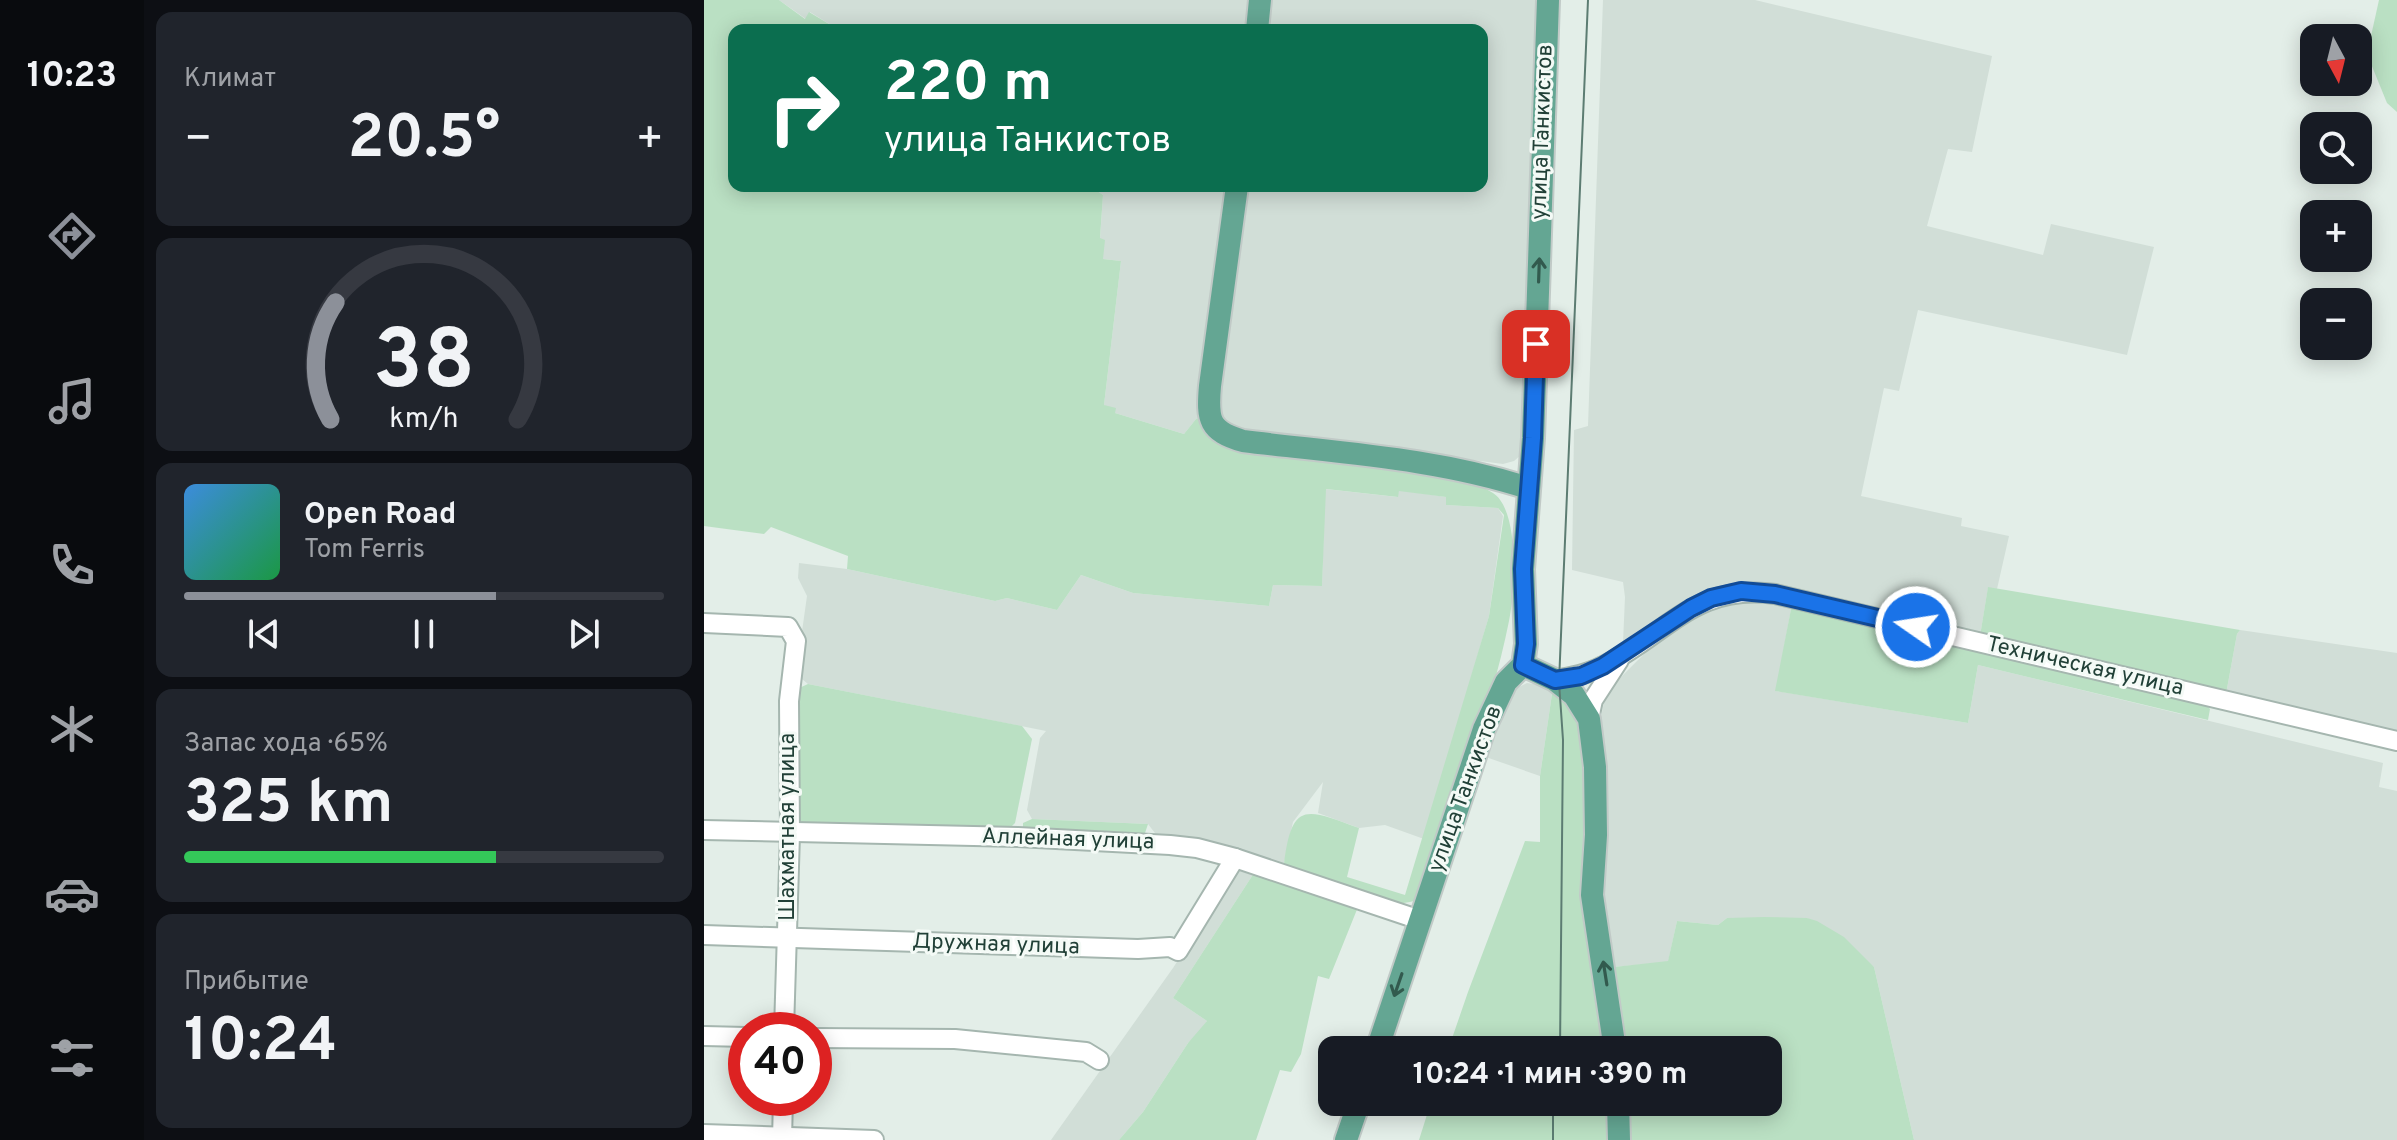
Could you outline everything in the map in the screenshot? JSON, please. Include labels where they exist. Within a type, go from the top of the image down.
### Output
[{"type":"main road","points":[[1258,24],[1260,0]]},
{"type":"main road","name":"улица Танкистов","points":[[1382,1036],[1484,729],[1506,682],[1523,665],[1526,644],[1523,569],[1533,438],[1548,0]]},
{"type":"main road","points":[[1236,192],[1208,405],[1216,428],[1224,435],[1243,441],[1441,465],[1482,473],[1528,488]]},
{"type":"main road","points":[[1523,665],[1555,680],[1574,695],[1589,719],[1595,767],[1596,835],[1592,895],[1613,1036]]},
{"type":"main road","points":[[1346,1140],[1354,1116]]},
{"type":"main road","points":[[1618,1116],[1619,1140]]},
{"type":"street","name":"Техническая улица","points":[[1555,680],[1581,676],[1603,666],[1711,598],[1750,590],[2397,741]]},
{"type":"street","name":"Шахматная улица","points":[[704,623],[788,627],[796,641],[789,701],[790,834],[785,1012]]},
{"type":"street","points":[[1589,719],[1593,700],[1607,674],[1626,652]]},
{"type":"street","name":"Аллейная улица","points":[[704,830],[1018,837],[1197,848],[1420,920]]},
{"type":"street","name":"Дружная улица","points":[[704,935],[1138,949],[1170,947],[1178,951],[1235,858]]},
{"type":"street","points":[[704,1036],[728,1037]]},
{"type":"street","points":[[832,1038],[955,1039],[1086,1052],[1099,1060]]},
{"type":"street","points":[[782,1138],[783,1116]]},
{"type":"street","points":[[704,1134],[874,1140]]},
{"type":"shaded area","points":[[779,0],[1254,0],[1252,24],[829,24],[810,12],[806,19]]},
{"type":"shaded area","points":[[1268,0],[1540,0],[1521,455],[1514,461],[1503,464],[1238,429],[1223,420],[1219,401],[1244,192],[1488,192],[1488,24],[1265,24]]},
{"type":"shaded area","points":[[1603,0],[1755,0],[1992,56],[1972,152],[1948,149],[1927,226],[2043,255],[2051,224],[2154,247],[2127,355],[1918,310],[1899,391],[1884,388],[1861,496],[1962,518],[1961,526],[2009,536],[1997,589],[1988,588],[1980,636],[1749,584],[1711,590],[1690,599],[1623,643],[1623,582],[1572,570],[1574,430],[1588,426]]},
{"type":"shaded area","points":[[1099,192],[1230,192],[1203,417],[1196,419],[1184,434],[1115,413],[1104,405],[1121,261],[1103,259],[1100,239],[1103,195]]},
{"type":"shaded area","points":[[1325,489],[1397,497],[1399,490],[1446,497],[1446,505],[1498,508],[1503,516],[1489,616],[1424,839],[1385,825],[1359,828],[1318,813],[1323,782],[1293,822],[1284,864],[1158,837],[1148,824],[1032,819],[1027,810],[1040,738],[1046,731],[808,684],[796,674],[807,596],[798,578],[799,563],[847,569],[995,601],[1007,598],[1057,610],[1081,575],[1133,593],[1269,606],[1273,585],[1322,586]]},
{"type":"shaded area","points":[[1731,599],[1792,604],[1776,691],[1968,723],[1978,665],[2383,763],[2379,787],[2397,791],[2397,1140],[1914,1140],[1874,967],[1807,918],[1727,918],[1718,925],[1677,921],[1668,962],[1614,967],[1600,899],[1598,732],[1606,692],[1656,642],[1694,614]]},
{"type":"shaded area","points":[[2240,630],[2397,653],[2397,734],[2226,694]]},
{"type":"shaded area","points":[[1527,683],[1553,687],[1540,776],[1483,756],[1508,698]]},
{"type":"shaded area","points":[[1241,869],[1254,873],[1173,998],[1207,1021],[1200,1032],[1188,1043],[1143,1112],[1119,1140],[1051,1140],[1173,968],[1235,873]]},
{"type":"green space","points":[[704,0],[779,0],[805,19],[809,12],[829,24],[728,24],[728,192],[1099,192],[1103,195],[1100,238],[1105,240],[1103,259],[1121,261],[1104,405],[1116,408],[1115,413],[1184,434],[1196,419],[1203,417],[1210,437],[1230,449],[1442,475],[1481,486],[1502,502],[1508,516],[1512,533],[1513,591],[1509,621],[1482,724],[1424,894],[1413,901],[1400,903],[1284,864],[1287,843],[1297,819],[1305,815],[1314,814],[1359,828],[1347,877],[1405,895],[1489,616],[1504,515],[1498,508],[1446,505],[1446,497],[1399,491],[1398,497],[1326,489],[1322,586],[1273,585],[1269,606],[1133,593],[1081,575],[1057,610],[1007,598],[995,601],[847,569],[848,556],[771,527],[764,534],[704,526]]},
{"type":"green space","points":[[2379,0],[2397,0],[2397,112],[2387,103],[2372,66],[2372,32]]},
{"type":"green space","points":[[1988,587],[2240,630],[2226,694],[1980,636]]},
{"type":"green space","points":[[1792,604],[2204,702],[2210,709],[2208,720],[1978,665],[1968,723],[1775,691]]},
{"type":"green space","points":[[808,684],[1022,726],[1032,739],[1015,823],[1008,830],[801,825],[795,821],[797,689]]},
{"type":"green space","points":[[1553,687],[1573,713],[1583,749],[1583,861],[1602,1003],[1603,1036],[1453,1036],[1525,841],[1540,842],[1540,776]]},
{"type":"green space","points":[[1032,819],[1148,824],[1145,833],[1030,832],[1023,828],[1023,823]]},
{"type":"green space","points":[[1254,873],[1358,907],[1329,979],[1318,976],[1301,1054],[1291,1072],[1280,1070],[1256,1140],[1119,1140],[1143,1112],[1188,1043],[1207,1021],[1173,998]]},
{"type":"green space","points":[[1727,918],[1807,918],[1817,921],[1844,937],[1874,967],[1914,1140],[1629,1140],[1628,1116],[1782,1116],[1782,1036],[1622,1036],[1614,967],[1668,961],[1677,921],[1718,925]]},
{"type":"green space","points":[[1427,1116],[1606,1116],[1608,1140],[1419,1140]]},
{"type":"tram line","points":[[1560,1036],[1563,740],[1559,682],[1588,0]]},
{"type":"tram line","points":[[1553,1116],[1553,1140]]},
{"type":"route","points":[[1536,344],[1533,438],[1523,569],[1526,644],[1523,665],[1555,680],[1581,676],[1603,666],[1691,608],[1711,598],[1750,590],[1916,627]]}]
